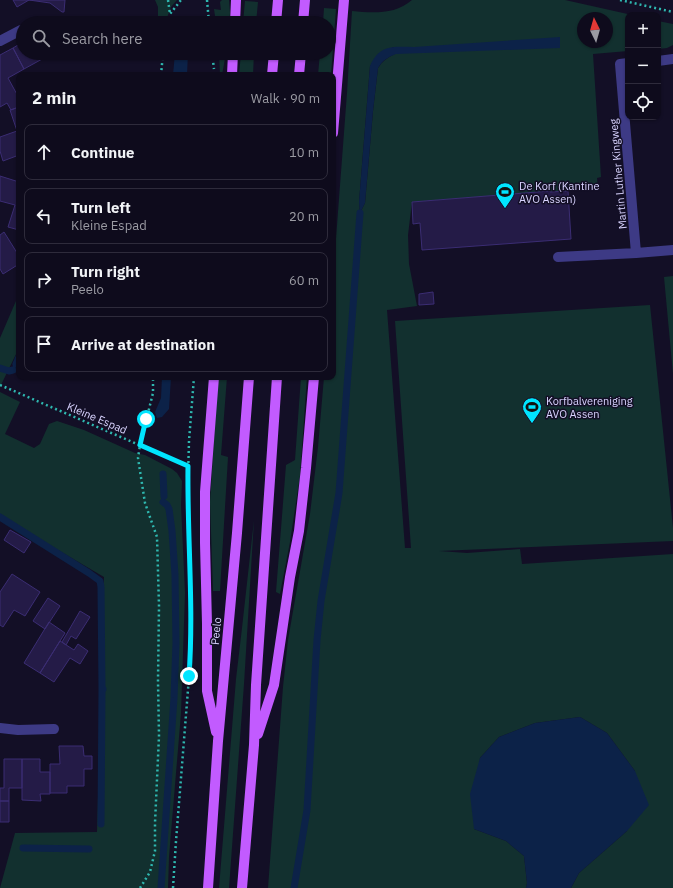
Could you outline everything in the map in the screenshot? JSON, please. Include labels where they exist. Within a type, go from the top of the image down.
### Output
[{"type":"main road","points":[[235,16],[236,0]]},
{"type":"main road","points":[[277,16],[278,0]]},
{"type":"main road","points":[[304,16],[305,0]]},
{"type":"main road","points":[[336,97],[344,0]]},
{"type":"main road","points":[[232,72],[233,60]]},
{"type":"main road","points":[[272,72],[273,60]]},
{"type":"main road","points":[[300,72],[301,60]]},
{"type":"main road","points":[[214,380],[205,492],[207,691],[218,741]]},
{"type":"main road","name":"Peelo","points":[[208,888],[218,741],[237,533],[249,380]]},
{"type":"main road","points":[[242,888],[254,745],[277,380]]},
{"type":"main road","points":[[254,745],[274,685],[302,505],[314,380]]},
{"type":"street","points":[[0,41],[16,33]]},
{"type":"street","points":[[661,61],[673,60]]},
{"type":"street","name":"Martin Luther Kingweg","points":[[625,63],[620,64],[636,252]]},
{"type":"street","points":[[558,257],[673,250]]},
{"type":"street","points":[[0,728],[18,730],[54,729]]},
{"type":"path","points":[[168,0],[170,14]]},
{"type":"path","points":[[170,14],[181,0]]},
{"type":"path","points":[[207,0],[208,16]]},
{"type":"path","points":[[620,0],[673,12]]},
{"type":"path","points":[[161,72],[162,60]]},
{"type":"path","points":[[213,60],[215,72]]},
{"type":"path","points":[[140,888],[150,872],[155,851],[159,736],[159,606],[157,537],[145,504],[138,458],[153,392],[153,380]]},
{"type":"path","points":[[188,480],[194,380]]},
{"type":"path","name":"Kleine Espad","points":[[0,385],[188,466]]},
{"type":"path","points":[[173,888],[189,676]]},
{"type":"green space","points":[[155,0],[177,0],[171,7],[168,16],[158,16],[158,7]]},
{"type":"green space","points":[[222,0],[229,0],[230,16],[215,16],[214,9],[221,10],[220,2]]},
{"type":"green space","points":[[412,0],[565,0],[625,13],[625,51],[593,54],[601,177],[597,178],[598,188],[412,202],[408,235],[409,264],[417,306],[387,310],[405,548],[411,548],[395,321],[650,305],[673,528],[673,541],[439,551],[467,553],[520,549],[522,564],[673,554],[673,888],[571,888],[579,873],[627,831],[635,771],[607,733],[580,717],[535,723],[499,737],[480,758],[474,829],[506,841],[524,856],[527,883],[526,888],[268,888],[283,687],[288,640],[310,514],[324,380],[336,380],[336,238],[352,11],[391,11]],"holes":[[[393,47],[414,47],[399,52],[385,60],[378,68],[365,203],[360,213],[359,202],[370,66]]]},
{"type":"green space","points":[[245,1],[258,2],[257,16],[244,16]]},
{"type":"green space","points":[[324,8],[336,9],[335,16],[323,16]]},
{"type":"green space","points":[[661,22],[673,24],[673,45],[661,49]]},
{"type":"green space","points":[[219,60],[225,60],[223,72],[220,72]]},
{"type":"green space","points":[[240,60],[254,60],[253,72],[239,72]]},
{"type":"green space","points":[[319,60],[332,60],[331,72],[318,72]]},
{"type":"green space","points":[[673,276],[673,374],[664,277]]},
{"type":"green space","points":[[16,301],[16,354],[0,387],[0,338]]},
{"type":"green space","points":[[218,380],[227,380],[221,455],[228,457],[220,591],[213,591],[210,502]]},
{"type":"green space","points":[[301,380],[307,380],[300,476],[280,594],[276,592],[286,465],[295,460]]},
{"type":"green space","points":[[0,392],[20,402],[5,434],[34,448],[40,444],[49,424],[57,421],[84,430],[135,453],[145,455],[172,469],[177,473],[182,481],[181,505],[185,593],[181,713],[169,857],[168,888],[0,888],[15,833],[97,832],[104,577],[0,516]]},
{"type":"green space","points":[[254,520],[229,888],[219,888],[236,679]]},
{"type":"water","points":[[560,37],[560,48],[396,54],[384,61],[378,68],[365,203],[360,213],[359,202],[370,66],[378,54],[383,50],[393,47],[414,47]]},
{"type":"water","points":[[174,60],[188,60],[187,72],[173,72]]},
{"type":"water","points":[[162,380],[171,380],[169,409],[162,417],[157,418],[155,412],[161,398]]},
{"type":"water","points":[[580,717],[607,733],[635,771],[649,805],[627,831],[579,873],[571,888],[526,888],[527,883],[524,856],[506,841],[474,829],[470,794],[480,758],[499,737],[535,723]]},
{"type":"building","points":[[13,0],[29,0],[17,7]]},
{"type":"building","points":[[29,0],[65,0],[64,12],[50,3]]},
{"type":"building","points":[[16,46],[16,54],[13,48]]},
{"type":"building","points":[[13,48],[16,54],[16,60],[19,60],[24,69],[16,72],[8,78],[16,93],[16,108],[11,110],[7,103],[0,107],[0,55]]},
{"type":"building","points":[[19,60],[40,60],[24,69]]},
{"type":"building","points":[[16,108],[16,128],[10,110]]},
{"type":"building","points":[[16,131],[16,156],[3,161],[0,151],[0,137]]},
{"type":"building","points":[[0,176],[16,181],[16,229],[8,227],[15,205],[0,201]]},
{"type":"building","points":[[550,191],[568,191],[571,239],[422,250],[420,223],[413,224],[412,202]]},
{"type":"building","points":[[4,232],[16,251],[16,266],[3,274],[0,269],[0,235]]},
{"type":"building","points":[[433,292],[434,304],[419,305],[419,294]]},
{"type":"building","points":[[10,530],[31,542],[24,553],[4,540]]},
{"type":"building","points":[[12,574],[40,592],[25,616],[14,610],[3,627],[0,625],[0,592]]},
{"type":"building","points":[[48,598],[60,606],[45,629],[33,621]]},
{"type":"building","points":[[80,611],[90,617],[76,639],[71,636],[66,645],[62,642]]},
{"type":"building","points":[[49,622],[65,633],[40,673],[24,663]]},
{"type":"building","points":[[60,641],[74,650],[78,644],[88,651],[80,664],[70,658],[54,682],[40,673]]},
{"type":"building","points":[[59,746],[83,746],[84,756],[92,756],[92,769],[84,769],[84,786],[67,786],[67,793],[50,793],[50,764],[60,764]]},
{"type":"building","points":[[4,759],[22,759],[22,788],[9,788],[9,801],[0,801],[0,788],[4,788]]},
{"type":"building","points":[[22,759],[40,759],[40,772],[50,772],[50,794],[40,794],[41,801],[22,800]]},
{"type":"building","points":[[0,801],[9,801],[9,822],[0,822]]},
{"type":"waterway","points":[[294,888],[307,810],[317,640],[321,601],[339,493],[360,213]]},
{"type":"waterway","points":[[0,368],[9,371],[13,370]]},
{"type":"waterway","points":[[163,474],[164,496]]},
{"type":"waterway","points":[[161,888],[174,698],[176,643],[175,575],[172,531],[169,509],[163,502]]},
{"type":"waterway","points":[[0,517],[100,581],[103,689]]},
{"type":"waterway","points":[[101,824],[102,689]]},
{"type":"waterway","points":[[23,848],[89,849]]},
{"type":"place","name":"De Korf (Kantine AVO Assen)","points":[[505,209]]},
{"type":"place","name":"Korfbalvereniging AVO Assen","points":[[532,424]]},
{"type":"route","points":[[146,419],[140,445],[188,466],[187,501],[191,647],[189,676]]}]
